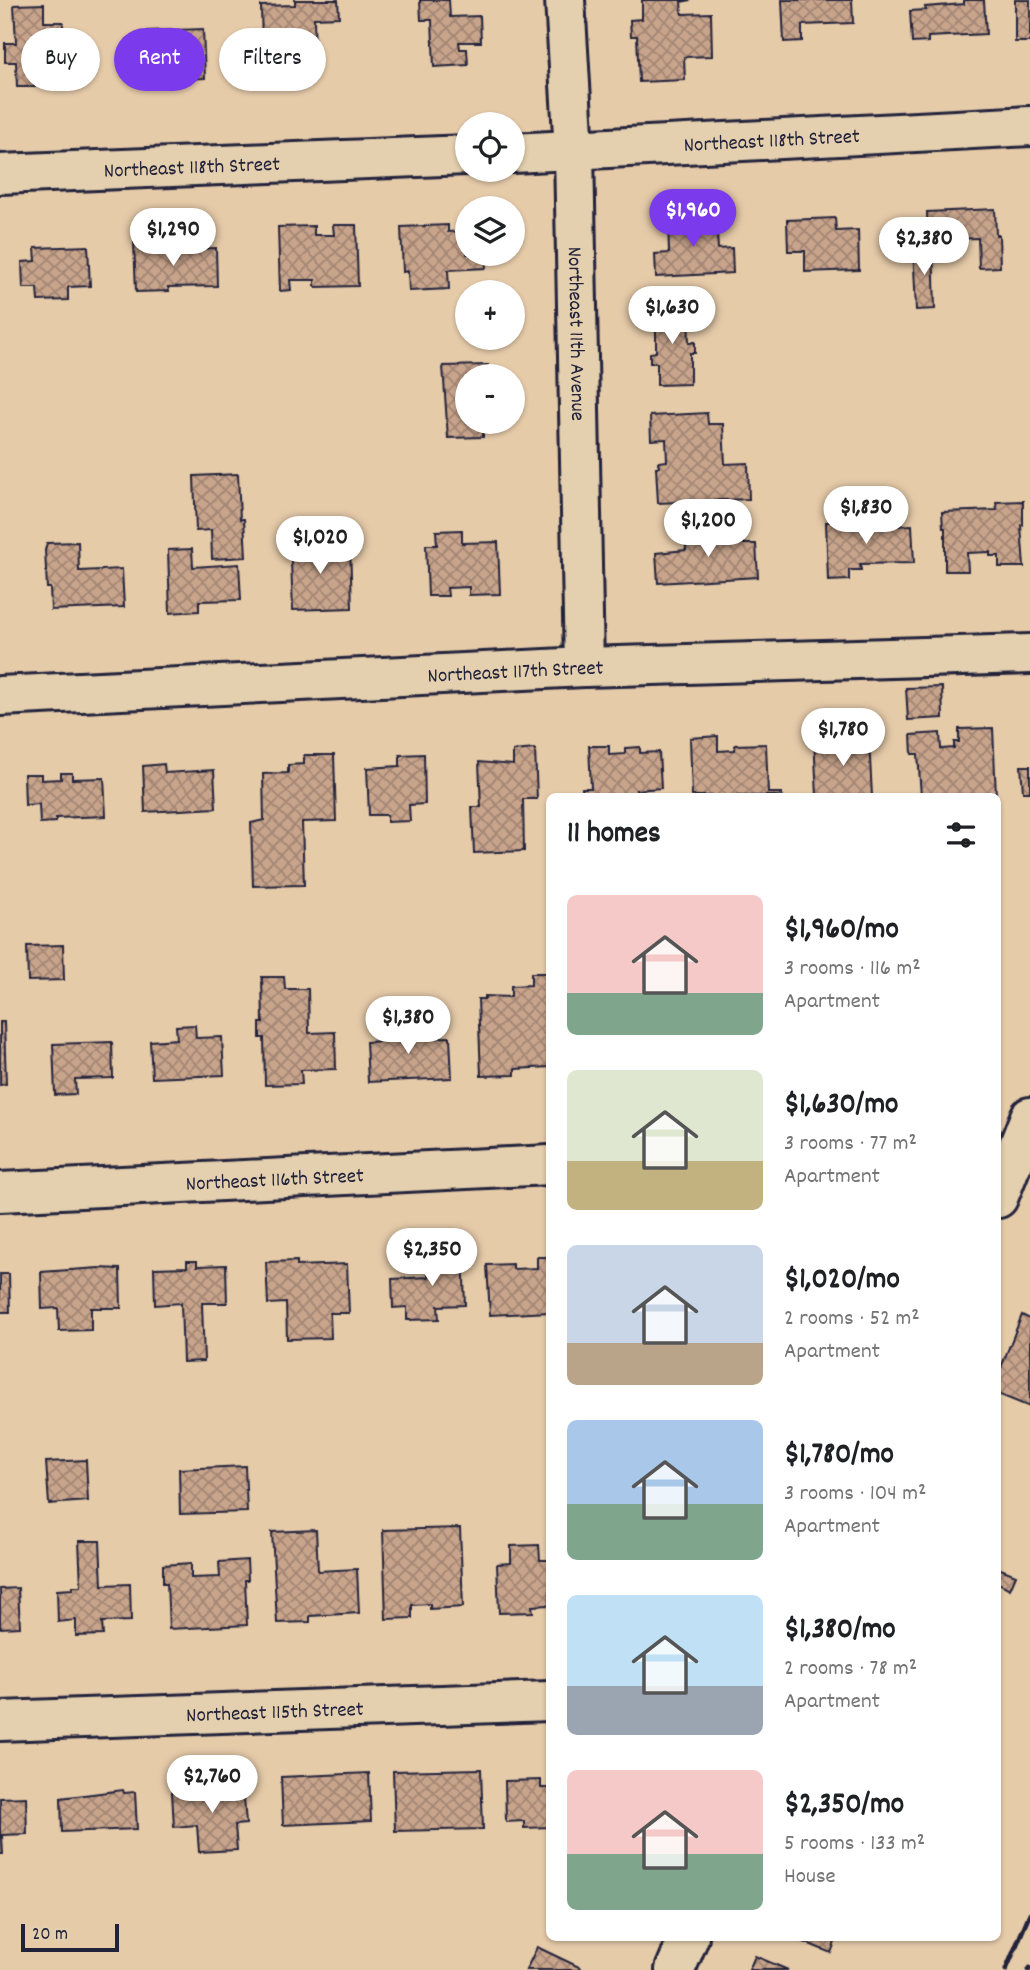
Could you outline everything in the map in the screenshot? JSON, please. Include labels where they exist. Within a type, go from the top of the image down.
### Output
[{"type":"street","name":"Northeast 11th Avenue","points":[[565,0],[574,150],[584,667]]},
{"type":"street","name":"Northeast 118th Street","points":[[525,152],[1030,127]]},
{"type":"street","name":"Northeast 118th Street","points":[[0,174],[455,155]]},
{"type":"street","name":"Northeast 117th Street","points":[[0,696],[584,667],[1030,653]]},
{"type":"street","points":[[1001,1187],[1016,1134]]},
{"type":"street","name":"Northeast 116th Street","points":[[0,1192],[546,1165]]},
{"type":"street","name":"Northeast 115th Street","points":[[0,1721],[546,1701]]},
{"type":"street","points":[[675,1970],[688,1941]]},
{"type":"building","points":[[295,0],[338,0],[339,17],[314,18],[314,28],[262,28],[261,6],[295,5]]},
{"type":"building","points":[[420,0],[449,0],[450,17],[480,16],[481,42],[459,42],[460,49],[467,49],[468,65],[434,67],[432,20],[421,20]]},
{"type":"building","points":[[642,0],[691,0],[681,2],[682,14],[711,13],[712,56],[684,57],[685,80],[639,82],[637,36],[631,36],[630,20],[642,19]]},
{"type":"building","points":[[782,0],[852,0],[853,23],[802,25],[802,41],[784,42]]},
{"type":"building","points":[[964,0],[984,0],[986,34],[928,37],[928,42],[912,43],[910,11],[964,4]]},
{"type":"building","points":[[1015,0],[1030,0],[1030,42],[1015,42]]},
{"type":"building","points":[[44,4],[44,22],[63,22],[63,28],[21,28],[21,87],[17,87],[16,62],[5,62],[5,43],[16,43],[14,5]]},
{"type":"building","points":[[704,207],[705,234],[717,234],[718,249],[732,248],[733,273],[656,277],[655,254],[669,253],[668,220],[683,220],[683,208]]},
{"type":"building","points":[[995,209],[1000,267],[979,268],[978,238],[928,240],[927,212]]},
{"type":"building","points":[[835,218],[836,231],[858,230],[859,270],[805,272],[805,251],[788,251],[787,220]]},
{"type":"building","points":[[333,225],[356,225],[358,286],[315,287],[315,280],[290,280],[291,290],[280,291],[278,227],[314,226],[314,235],[334,235]]},
{"type":"building","points":[[448,225],[448,232],[455,232],[455,266],[486,268],[448,270],[449,289],[409,291],[408,271],[403,272],[401,227]]},
{"type":"building","points":[[151,241],[151,250],[216,248],[217,286],[168,287],[169,291],[136,292],[134,242]]},
{"type":"building","points":[[933,245],[935,309],[916,310],[913,246]]},
{"type":"building","points":[[88,246],[90,286],[68,287],[68,300],[38,301],[37,288],[23,288],[22,262],[36,261],[35,248]]},
{"type":"building","points":[[688,309],[689,343],[695,342],[695,353],[690,353],[690,384],[657,385],[657,363],[650,363],[650,353],[656,352],[656,325],[650,325],[649,310]]},
{"type":"building","points":[[443,366],[455,366],[455,434],[483,434],[483,437],[448,438]]},
{"type":"building","points":[[707,413],[708,424],[723,424],[725,464],[748,463],[749,499],[658,503],[656,467],[659,467],[658,462],[667,461],[666,439],[651,440],[650,416]]},
{"type":"building","points":[[238,474],[240,519],[244,519],[246,557],[212,559],[211,530],[196,531],[194,476]]},
{"type":"building","points":[[1023,501],[1021,525],[1024,567],[999,567],[999,556],[990,556],[990,552],[967,553],[968,571],[945,571],[945,528],[942,512],[997,510],[996,502]]},
{"type":"building","points":[[873,520],[874,527],[912,525],[914,563],[860,564],[861,570],[849,570],[849,580],[828,581],[826,522]]},
{"type":"building","points":[[711,526],[712,545],[725,544],[725,534],[743,532],[744,544],[756,544],[758,577],[658,583],[656,553],[686,550],[685,528]]},
{"type":"building","points":[[462,530],[462,543],[498,542],[500,594],[469,595],[469,587],[447,588],[448,596],[428,596],[426,545],[437,545],[436,531]]},
{"type":"building","points":[[319,536],[320,560],[331,560],[330,547],[350,545],[352,608],[293,610],[290,537]]},
{"type":"building","points":[[78,542],[79,571],[122,569],[124,607],[51,610],[50,588],[47,588],[47,543]]},
{"type":"building","points":[[192,549],[193,567],[239,564],[241,600],[199,601],[199,611],[170,613],[168,550]]},
{"type":"building","points":[[942,687],[943,718],[908,720],[906,688]]},
{"type":"building","points":[[993,728],[996,793],[921,793],[918,754],[912,754],[911,735],[940,733],[941,749],[954,748],[954,742],[959,742],[959,729]]},
{"type":"building","points":[[718,736],[718,751],[735,750],[735,745],[766,744],[768,793],[692,793],[690,738]]},
{"type":"building","points":[[834,738],[835,742],[869,739],[872,793],[817,793],[814,739]]},
{"type":"building","points":[[589,746],[609,746],[609,755],[625,754],[625,748],[640,747],[640,753],[659,752],[661,788],[636,790],[636,793],[583,793],[582,788],[591,788]]},
{"type":"building","points":[[535,749],[537,799],[523,799],[524,851],[474,853],[472,807],[481,807],[479,762],[513,765],[513,751]]},
{"type":"building","points":[[424,754],[425,804],[409,805],[410,821],[387,822],[387,815],[369,815],[367,768],[400,766],[400,755]]},
{"type":"building","points":[[304,755],[334,755],[336,821],[302,822],[304,885],[253,886],[251,823],[264,820],[263,774],[288,773],[288,765],[304,764]]},
{"type":"building","points":[[164,764],[165,773],[214,770],[216,808],[145,812],[143,766]]},
{"type":"building","points":[[1021,766],[1030,766],[1030,792],[1023,792]]},
{"type":"building","points":[[61,773],[72,773],[72,779],[104,778],[106,816],[56,818],[56,822],[40,823],[39,804],[25,805],[24,774],[41,774],[41,780],[61,779]]},
{"type":"building","points":[[63,945],[64,980],[28,981],[27,946]]},
{"type":"building","points":[[531,973],[546,973],[546,1067],[515,1069],[515,1075],[481,1076],[478,999],[485,999],[485,996],[511,997],[511,986],[531,985]]},
{"type":"building","points":[[262,977],[284,977],[285,989],[308,989],[309,1033],[335,1032],[336,1069],[301,1070],[302,1084],[265,1085],[264,1038],[260,1038],[260,1023],[263,1023]]},
{"type":"building","points":[[0,1022],[4,1022],[6,1084],[0,1085]]},
{"type":"building","points":[[415,1024],[416,1038],[450,1037],[452,1078],[368,1082],[366,1042],[386,1041],[385,1025]]},
{"type":"building","points":[[195,1025],[196,1038],[222,1037],[224,1075],[152,1078],[150,1041],[177,1039],[176,1026]]},
{"type":"building","points":[[112,1042],[113,1078],[75,1079],[76,1094],[55,1095],[53,1044]]},
{"type":"building","points":[[463,1251],[465,1305],[438,1306],[439,1319],[407,1320],[407,1307],[393,1308],[392,1279],[428,1277],[428,1274],[435,1274],[434,1253]]},
{"type":"building","points":[[537,1257],[546,1257],[546,1312],[490,1315],[487,1265],[513,1264],[513,1269],[537,1268]]},
{"type":"building","points":[[187,1261],[197,1261],[197,1266],[226,1265],[227,1303],[202,1303],[204,1361],[183,1362],[181,1303],[155,1305],[154,1268],[187,1267]]},
{"type":"building","points":[[297,1261],[297,1266],[347,1264],[349,1313],[330,1313],[331,1338],[287,1339],[286,1303],[268,1304],[266,1262]]},
{"type":"building","points":[[120,1269],[121,1308],[91,1308],[91,1330],[59,1331],[58,1308],[42,1309],[41,1272]]},
{"type":"building","points":[[0,1274],[9,1274],[10,1312],[0,1312]]},
{"type":"building","points":[[1022,1315],[1030,1319],[1030,1407],[1001,1395],[1001,1368]]},
{"type":"building","points":[[86,1460],[88,1501],[49,1504],[46,1462]]},
{"type":"building","points":[[245,1466],[247,1512],[180,1514],[179,1469]]},
{"type":"building","points":[[460,1528],[463,1607],[430,1609],[430,1604],[412,1605],[412,1618],[386,1619],[383,1530]]},
{"type":"building","points":[[316,1530],[318,1571],[357,1569],[359,1613],[310,1616],[310,1622],[277,1623],[272,1532]]},
{"type":"building","points":[[79,1541],[100,1541],[102,1585],[130,1584],[131,1621],[102,1622],[103,1635],[76,1636],[76,1620],[58,1622],[57,1590],[81,1586]]},
{"type":"building","points":[[539,1545],[540,1560],[546,1560],[546,1605],[532,1606],[533,1612],[499,1613],[497,1564],[511,1563],[511,1546]]},
{"type":"building","points":[[247,1560],[247,1625],[169,1629],[167,1583],[163,1583],[163,1565],[191,1563],[191,1578],[220,1577],[219,1562]]},
{"type":"building","points":[[1001,1569],[1016,1575],[1010,1589],[1001,1584]]},
{"type":"building","points":[[18,1588],[20,1627],[0,1628],[0,1589]]},
{"type":"building","points":[[481,1769],[483,1829],[395,1831],[393,1771]]},
{"type":"building","points":[[369,1773],[371,1821],[283,1825],[281,1777]]},
{"type":"building","points":[[541,1780],[541,1788],[546,1788],[546,1827],[524,1828],[524,1821],[506,1822],[505,1781]]},
{"type":"building","points":[[243,1785],[246,1824],[235,1825],[237,1850],[199,1852],[197,1825],[174,1827],[172,1792],[190,1791],[189,1788]]},
{"type":"building","points":[[123,1790],[124,1793],[135,1792],[137,1829],[62,1832],[61,1798]]},
{"type":"building","points":[[26,1797],[27,1834],[2,1835],[3,1854],[0,1854],[0,1798]]},
{"type":"building","points":[[802,1941],[836,1941],[831,1953]]},
{"type":"building","points":[[537,1947],[581,1968],[580,1970],[526,1970]]},
{"type":"building","points":[[755,1956],[788,1970],[749,1970]]},
{"type":"railway","points":[[1006,1970],[1030,1913]]}]
